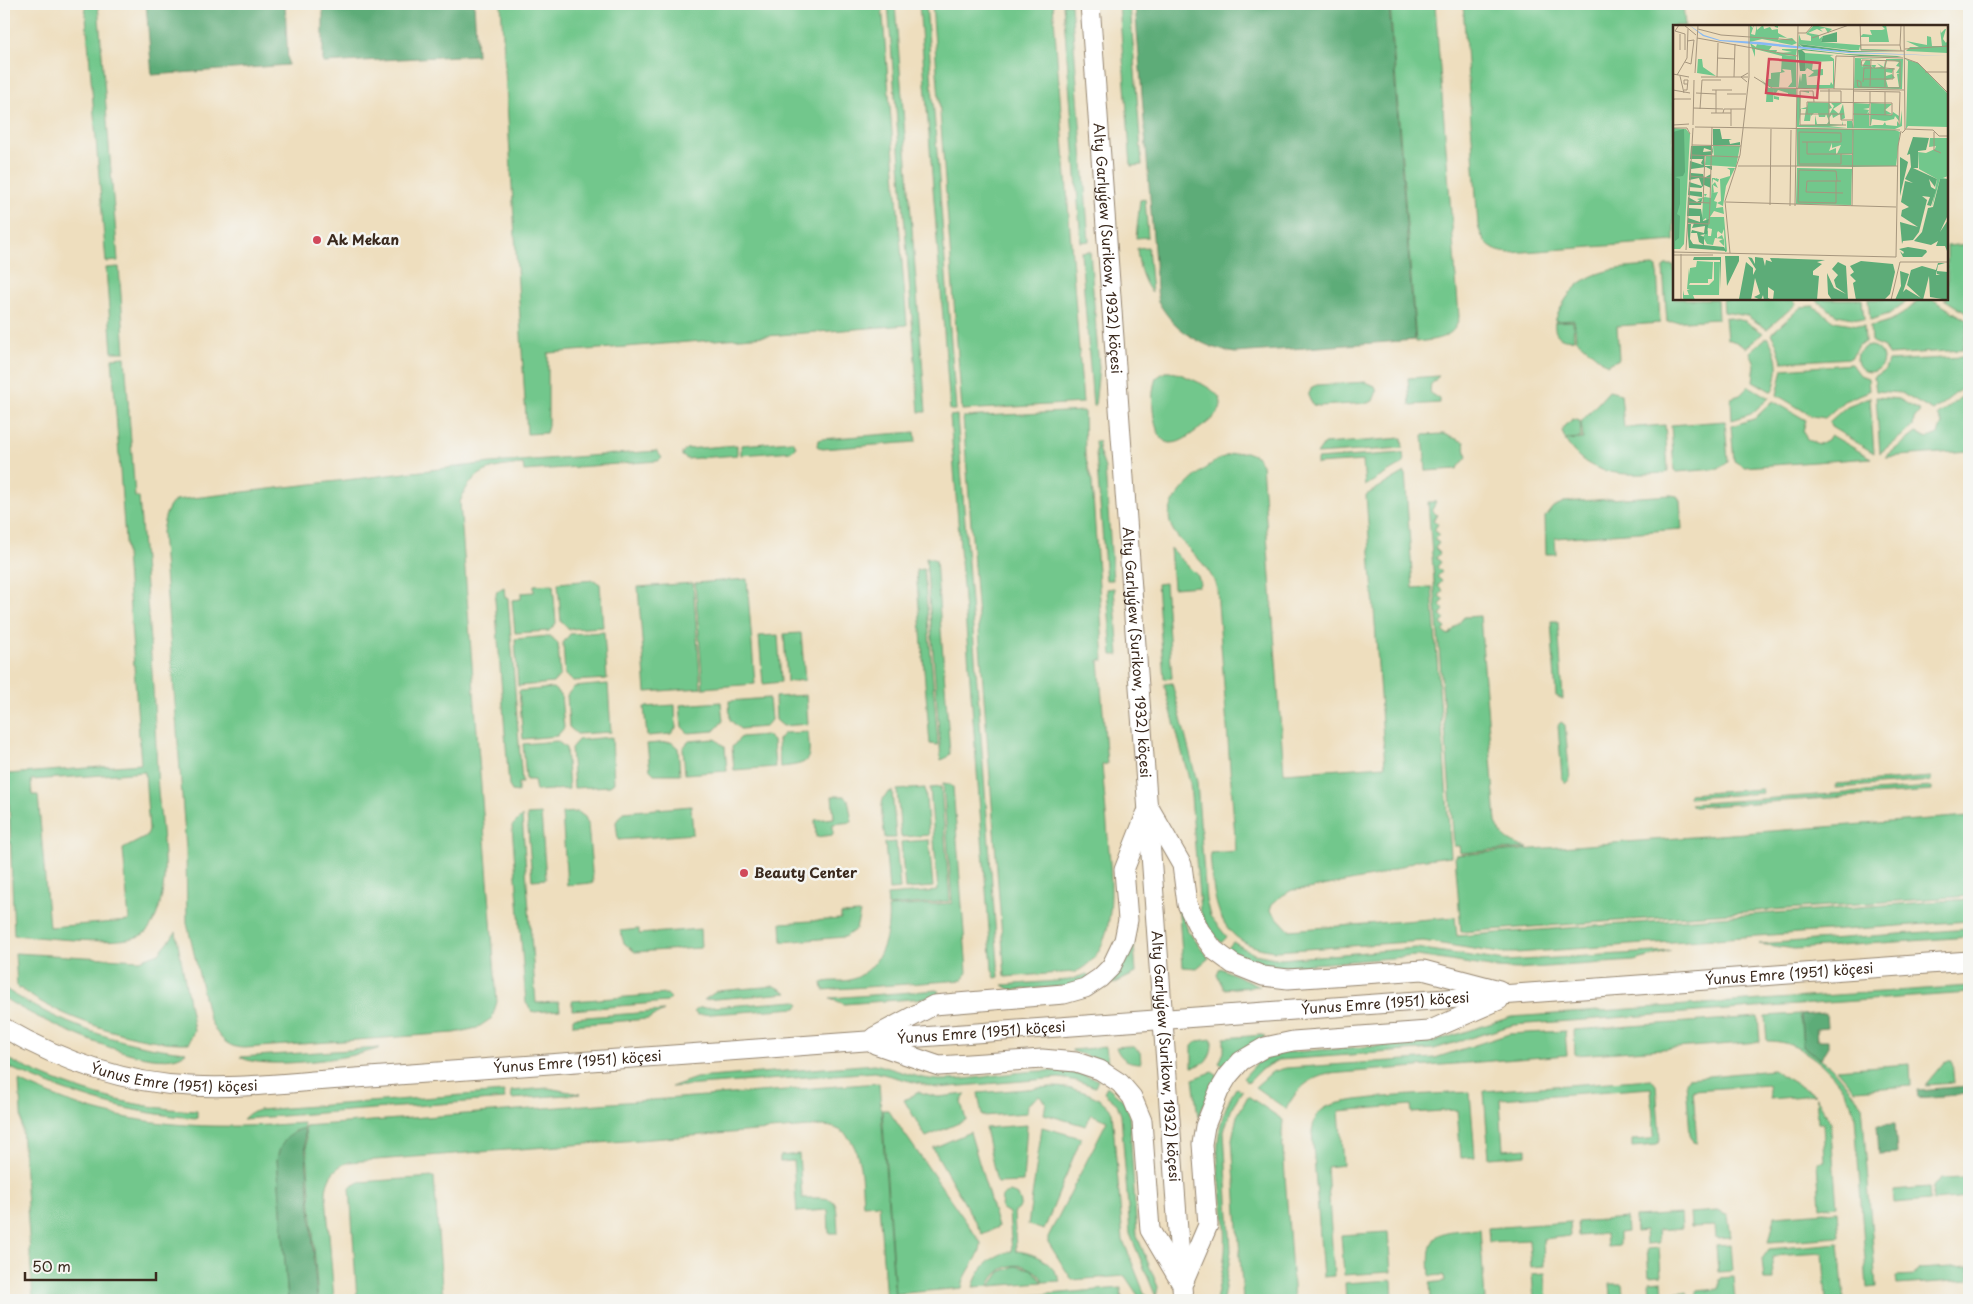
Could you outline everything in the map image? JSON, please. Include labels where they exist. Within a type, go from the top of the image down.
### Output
[{"type":"street","name":"Alty Garlyýew (Surikow, 1932) köçesi","points":[[1090,4],[1183,1292]]},
{"type":"street","points":[[1149,808],[1182,865],[1187,904],[1200,931],[1214,950],[1233,964],[1262,976],[1288,980],[1423,970],[1514,994]]},
{"type":"street","points":[[867,1041],[934,1005],[1064,994],[1085,988],[1100,978],[1114,963],[1124,940],[1128,920],[1124,870],[1149,808]]},
{"type":"street","name":"Ýunus Emre (1951) köçesi","points":[[4,1028],[64,1059],[98,1070],[163,1084],[204,1087],[1969,961]]},
{"type":"street","points":[[1183,1292],[1208,1226],[1202,1144],[1206,1126],[1219,1091],[1241,1061],[1265,1047],[1287,1041],[1428,1031],[1514,994]]},
{"type":"street","points":[[867,1041],[939,1066],[1042,1059],[1061,1060],[1088,1065],[1120,1083],[1135,1103],[1142,1121],[1150,1230],[1183,1292]]},
{"type":"green space","points":[[85,4],[98,4],[118,261],[106,262]]},
{"type":"green space","points":[[146,4],[285,4],[288,65],[152,75]]},
{"type":"green space","points":[[323,4],[474,4],[477,55],[323,63]]},
{"type":"green space","points":[[501,4],[882,4],[907,325],[548,353],[548,426],[546,433],[527,434]]},
{"type":"green space","points":[[888,4],[895,4],[926,412],[919,412]]},
{"type":"green space","points":[[919,4],[926,4],[956,410],[950,410]]},
{"type":"green space","points":[[932,4],[1053,4],[1083,403],[962,410]]},
{"type":"green space","points":[[1063,4],[1071,4],[1089,241],[1081,242]]},
{"type":"green space","points":[[1119,4],[1130,4],[1142,165],[1131,166]]},
{"type":"green space","points":[[1135,4],[1389,4],[1415,340],[1235,353],[1223,351],[1201,342],[1190,336],[1172,321],[1158,301]]},
{"type":"green space","points":[[1390,4],[1435,4],[1459,317],[1457,324],[1449,334],[1436,339],[1416,342]]},
{"type":"green space","points":[[1463,4],[1683,4],[1685,25],[1673,25],[1673,241],[1510,253],[1498,251],[1489,246],[1482,237],[1478,226]]},
{"type":"green space","points":[[1145,199],[1148,237],[1136,238],[1140,200]]},
{"type":"green space","points":[[1969,244],[1969,315],[1946,300],[1948,300],[1948,246]]},
{"type":"green space","points":[[1148,247],[1152,293],[1141,272],[1138,260],[1137,248]]},
{"type":"green space","points":[[1090,251],[1099,368],[1095,406],[1093,406],[1081,252]]},
{"type":"green space","points":[[1665,265],[1673,265],[1673,300],[1717,300],[1718,319],[1667,322],[1663,268]]},
{"type":"green space","points":[[1654,266],[1657,268],[1660,323],[1617,326],[1619,359],[1607,365],[1576,339],[1574,320],[1555,321],[1572,291],[1594,275],[1607,271]]},
{"type":"green space","points":[[119,267],[125,352],[112,352],[106,268]]},
{"type":"green space","points":[[1723,300],[1794,300],[1796,304],[1767,329],[1747,316],[1724,312]]},
{"type":"green space","points":[[1862,300],[1864,320],[1837,315],[1817,301]]},
{"type":"green space","points":[[1868,300],[1909,300],[1889,314],[1870,320]]},
{"type":"green space","points":[[1918,300],[1934,300],[1968,321],[1963,350],[1888,355],[1884,347],[1871,341],[1870,326],[1897,318]]},
{"type":"green space","points":[[1813,306],[1834,321],[1864,326],[1865,342],[1858,345],[1851,358],[1782,362],[1777,344],[1771,334],[1801,307]]},
{"type":"green space","points":[[1725,317],[1745,321],[1763,333],[1746,348],[1727,339]]},
{"type":"green space","points":[[1573,321],[1574,339],[1559,337],[1555,331],[1555,322]]},
{"type":"green space","points":[[1767,337],[1774,350],[1777,364],[1775,385],[1772,392],[1753,381],[1755,365],[1750,352]]},
{"type":"green space","points":[[1870,346],[1879,350],[1883,359],[1879,368],[1870,372],[1861,368],[1857,359],[1861,350]]},
{"type":"green space","points":[[125,357],[135,497],[139,497],[164,854],[162,894],[159,909],[153,922],[145,933],[135,937],[102,941],[14,935],[8,774],[141,764],[112,358]],"holes":[[[145,772],[149,830],[146,837],[123,849],[129,921],[49,927],[38,795],[32,795],[31,780]]]},
{"type":"green space","points":[[1963,357],[1969,383],[1933,411],[1901,393],[1876,391],[1874,377],[1885,370],[1888,361]]},
{"type":"green space","points":[[1852,364],[1860,375],[1868,378],[1869,391],[1844,401],[1825,418],[1812,416],[1777,395],[1783,369]]},
{"type":"green space","points":[[1165,372],[1174,372],[1209,388],[1216,393],[1221,404],[1215,416],[1208,422],[1186,438],[1175,443],[1168,443],[1161,438],[1154,417],[1154,385],[1156,378]]},
{"type":"green space","points":[[1439,376],[1432,383],[1430,391],[1431,394],[1440,399],[1440,403],[1410,405],[1408,378]]},
{"type":"green space","points":[[1366,382],[1375,386],[1377,391],[1373,401],[1368,403],[1319,406],[1313,405],[1308,396],[1312,387],[1317,385]]},
{"type":"green space","points":[[1749,386],[1769,398],[1751,414],[1732,420],[1731,398],[1740,395]]},
{"type":"green space","points":[[1609,391],[1621,394],[1624,428],[1665,425],[1668,470],[1666,473],[1623,474],[1597,468],[1585,462],[1565,440],[1583,439],[1581,422]]},
{"type":"green space","points":[[1969,391],[1969,451],[1885,457],[1916,433],[1928,438],[1938,434],[1942,423],[1938,415]]},
{"type":"green space","points":[[1870,397],[1874,453],[1831,427],[1829,422],[1847,406]]},
{"type":"green space","points":[[1876,397],[1899,399],[1920,411],[1914,419],[1913,427],[1880,453]]},
{"type":"green space","points":[[1773,401],[1806,420],[1803,431],[1807,440],[1819,444],[1831,435],[1871,458],[1744,467],[1734,461],[1731,426],[1754,419]]},
{"type":"green space","points":[[1084,411],[1085,455],[1092,482],[1104,660],[1099,660],[1107,764],[1102,765],[1111,873],[1110,912],[1100,949],[1090,962],[1075,972],[1005,977],[963,417]]},
{"type":"green space","points":[[957,415],[999,977],[995,978],[992,969],[950,416]]},
{"type":"green space","points":[[1573,419],[1580,421],[1581,438],[1565,439],[1562,431],[1564,426]]},
{"type":"green space","points":[[1725,421],[1728,461],[1719,469],[1676,472],[1674,470],[1671,425]]},
{"type":"green space","points":[[915,432],[916,442],[822,449],[817,446],[818,440],[821,439]]},
{"type":"green space","points":[[1444,434],[1464,442],[1467,457],[1457,469],[1426,471],[1423,435]]},
{"type":"green space","points":[[1402,438],[1403,448],[1317,454],[1324,444]]},
{"type":"green space","points":[[1095,441],[1098,441],[1099,451],[1105,468],[1113,580],[1106,580]]},
{"type":"green space","points":[[794,442],[796,447],[792,451],[741,455],[741,445]]},
{"type":"green space","points":[[737,445],[737,455],[687,459],[682,456],[686,449]]},
{"type":"green space","points":[[657,451],[662,458],[658,461],[524,471],[523,464],[493,469],[477,476],[465,491],[460,502],[497,1002],[492,1018],[477,1028],[454,1033],[245,1048],[232,1046],[227,1043],[215,1030],[209,1018],[187,923],[186,849],[162,532],[170,506],[176,500],[490,463]]},
{"type":"green space","points":[[1246,452],[1256,456],[1262,464],[1284,773],[1385,766],[1366,495],[1405,472],[1413,588],[1432,587],[1451,856],[1418,860],[1377,876],[1292,890],[1272,904],[1270,910],[1289,930],[1455,917],[1457,936],[1969,899],[1969,921],[1516,953],[1499,953],[1423,941],[1276,951],[1256,947],[1241,940],[1229,930],[1217,904],[1213,888],[1210,853],[1236,851],[1217,589],[1199,559],[1177,536],[1170,524],[1170,511],[1178,495],[1207,467],[1225,456]]},
{"type":"green space","points":[[1403,453],[1404,463],[1365,486],[1363,461],[1317,464],[1317,459]]},
{"type":"green space","points":[[1677,496],[1680,501],[1682,529],[1555,538],[1556,554],[1546,554],[1545,517],[1553,507],[1564,502]]},
{"type":"green space","points":[[1428,502],[1436,502],[1432,510],[1437,515],[1433,520],[1438,524],[1434,530],[1439,534],[1434,539],[1439,543],[1435,548],[1440,553],[1436,558],[1441,562],[1437,567],[1442,572],[1437,577],[1442,581],[1438,586],[1443,591],[1439,596],[1444,600],[1440,605],[1444,610],[1440,615],[1445,619],[1441,624],[1446,628],[1443,632],[1449,635],[1464,617],[1480,616],[1496,822],[1504,836],[1528,848],[1460,853],[1459,846],[1454,846]]},
{"type":"green space","points":[[1170,548],[1198,576],[1199,586],[1173,588]]},
{"type":"green space","points":[[926,557],[936,560],[950,754],[941,760]]},
{"type":"green space","points":[[924,569],[938,745],[930,744],[916,570]]},
{"type":"green space","points":[[747,579],[755,684],[703,688],[695,583]]},
{"type":"green space","points":[[594,580],[600,584],[603,627],[569,629],[561,622],[558,583]]},
{"type":"green space","points":[[693,583],[701,688],[646,692],[638,587]]},
{"type":"green space","points":[[1165,583],[1172,678],[1164,679],[1157,584]]},
{"type":"green space","points":[[553,584],[556,623],[549,631],[515,633],[512,600],[521,599],[521,593],[534,592],[534,585]]},
{"type":"green space","points":[[504,587],[505,598],[508,598],[522,783],[518,783],[518,792],[512,791],[509,786],[495,599],[497,591]]},
{"type":"green space","points":[[1114,588],[1119,655],[1112,655],[1107,589]]},
{"type":"green space","points":[[1551,621],[1558,621],[1563,699],[1556,696]]},
{"type":"green space","points":[[604,632],[607,679],[573,681],[565,675],[563,643],[570,634]]},
{"type":"green space","points":[[801,633],[805,680],[787,682],[784,634]]},
{"type":"green space","points":[[778,635],[781,682],[763,684],[759,636]]},
{"type":"green space","points":[[550,636],[558,643],[560,675],[553,683],[518,686],[515,639]]},
{"type":"green space","points":[[1172,683],[1197,782],[1206,900],[1210,916],[1227,937],[1221,943],[1208,927],[1200,910],[1190,783],[1164,684]]},
{"type":"green space","points":[[608,684],[611,732],[577,734],[569,727],[567,695],[574,687]]},
{"type":"green space","points":[[553,688],[561,695],[564,728],[557,736],[523,739],[519,691]]},
{"type":"green space","points":[[806,695],[808,724],[783,726],[776,720],[775,697]]},
{"type":"green space","points":[[769,698],[771,720],[765,727],[740,729],[730,720],[729,701]]},
{"type":"green space","points":[[721,702],[723,721],[714,731],[688,733],[682,727],[680,705]]},
{"type":"green space","points":[[675,705],[676,728],[671,734],[647,736],[644,707]]},
{"type":"green space","points":[[1561,722],[1565,725],[1570,779],[1566,783],[1562,779],[1558,725]]},
{"type":"green space","points":[[808,732],[809,755],[807,760],[803,763],[780,767],[778,740],[784,733]]},
{"type":"green space","points":[[766,735],[773,741],[775,767],[734,770],[732,747],[741,737]]},
{"type":"green space","points":[[612,737],[614,783],[610,786],[574,788],[571,748],[578,740]]},
{"type":"green space","points":[[715,739],[725,747],[727,771],[685,774],[683,748],[689,741]]},
{"type":"green space","points":[[557,741],[566,748],[569,789],[536,791],[534,780],[526,780],[523,744]]},
{"type":"green space","points":[[671,742],[678,748],[680,774],[654,774],[650,770],[647,744]]},
{"type":"green space","points":[[1931,777],[1931,781],[1836,788],[1836,784]]},
{"type":"green space","points":[[943,783],[953,787],[967,972],[963,980],[823,990],[822,983],[853,979],[871,967],[882,949],[885,939],[888,907],[952,903]]},
{"type":"green space","points":[[941,787],[950,901],[888,906],[887,895],[938,891],[930,788]]},
{"type":"green space","points":[[1932,787],[1932,791],[1694,807],[1690,804]]},
{"type":"green space","points":[[925,788],[929,835],[901,837],[897,790]]},
{"type":"green space","points":[[1762,789],[1762,793],[1689,798],[1689,794]]},
{"type":"green space","points":[[892,791],[896,838],[885,838],[882,804],[887,794]]},
{"type":"green space","points":[[832,796],[844,796],[848,799],[852,822],[833,824],[833,835],[816,837],[815,820],[834,818]]},
{"type":"green space","points":[[691,806],[693,834],[618,840],[616,822],[623,812]]},
{"type":"green space","points":[[578,812],[585,817],[588,824],[593,883],[567,885],[562,813]]},
{"type":"green space","points":[[541,814],[546,879],[532,880],[527,815]]},
{"type":"green space","points":[[522,816],[536,1003],[559,1002],[560,1010],[533,1012],[526,1003],[512,826]]},
{"type":"green space","points":[[1969,816],[1969,896],[1461,932],[1455,855]]},
{"type":"green space","points":[[929,840],[933,887],[905,889],[901,842]]},
{"type":"green space","points":[[896,842],[900,889],[889,890],[885,843]]},
{"type":"green space","points":[[1178,901],[1188,931],[1209,958],[1197,968],[1183,967]]},
{"type":"green space","points":[[860,913],[856,929],[845,937],[782,942],[781,923],[841,919],[841,914]]},
{"type":"green space","points":[[639,929],[639,934],[700,929],[701,948],[635,952],[624,943],[620,931]]},
{"type":"green space","points":[[1969,929],[1969,937],[1795,949],[1759,944]]},
{"type":"green space","points":[[176,932],[194,1030],[189,1043],[147,1039],[99,1027],[53,1008],[17,986],[15,953],[140,960],[159,953]]},
{"type":"green space","points":[[1233,942],[1254,954],[1281,959],[1416,948],[1505,961],[1671,951],[1634,961],[1517,969],[1497,968],[1417,956],[1275,967],[1256,963],[1238,956],[1228,948]]},
{"type":"green space","points":[[1134,945],[1136,973],[1113,984],[1110,982]]},
{"type":"green space","points":[[1220,968],[1260,986],[1224,989],[1217,975]]},
{"type":"green space","points":[[1087,974],[1091,979],[1080,985],[1011,990],[1003,985],[1069,980]]},
{"type":"green space","points":[[775,986],[788,993],[704,1000],[717,991]]},
{"type":"green space","points":[[1969,986],[1969,993],[1513,1025],[1434,1049],[1279,1060],[1262,1069],[1248,1083],[1243,1078],[1257,1063],[1278,1053],[1433,1042],[1511,1017]]},
{"type":"green space","points":[[4,988],[46,1012],[91,1031],[137,1045],[186,1052],[172,1058],[150,1058],[124,1052],[95,1042],[67,1031],[19,1007],[4,998]]},
{"type":"green space","points":[[938,990],[939,997],[844,1004],[830,998]]},
{"type":"green space","points":[[667,994],[671,998],[667,1002],[572,1010],[572,1001]]},
{"type":"green space","points":[[796,1001],[800,1004],[797,1008],[698,1015],[694,1012],[698,1008]]},
{"type":"green space","points":[[664,1011],[648,1019],[573,1025],[573,1018]]},
{"type":"green space","points":[[1826,1013],[1827,1028],[1816,1029],[1817,1040],[1828,1040],[1828,1048],[1821,1059],[1803,1047],[1801,1015]]},
{"type":"green space","points":[[1800,1014],[1803,1047],[1831,1067],[1862,1104],[1876,1287],[1867,1288],[1855,1116],[1850,1103],[1843,1089],[1833,1076],[1809,1055],[1781,1042],[1767,1041],[1765,1016]]},
{"type":"green space","points":[[1758,1017],[1760,1042],[1575,1055],[1574,1030]]},
{"type":"green space","points":[[1565,1031],[1567,1055],[1329,1074],[1315,1078],[1303,1086],[1286,1109],[1255,1087],[1272,1072],[1286,1068],[1435,1058],[1509,1034]]},
{"type":"green space","points":[[1262,1035],[1265,1037],[1244,1048],[1225,1067],[1219,1063],[1224,1052],[1224,1038]]},
{"type":"green space","points":[[1212,1039],[1212,1049],[1206,1061],[1192,1067],[1192,1046],[1197,1041]]},
{"type":"green space","points":[[1106,1047],[1108,1063],[1072,1051],[1072,1050]]},
{"type":"green space","points":[[1116,1047],[1134,1047],[1140,1052],[1141,1063],[1125,1060]]},
{"type":"green space","points":[[380,1048],[350,1056],[309,1062],[268,1063],[240,1057]]},
{"type":"green space","points":[[4,1057],[50,1079],[98,1095],[147,1106],[197,1111],[197,1118],[148,1113],[103,1103],[58,1088],[13,1069],[4,1064]]},
{"type":"green space","points":[[1945,1061],[1952,1061],[1954,1083],[1925,1085]]},
{"type":"green space","points":[[875,1064],[915,1076],[939,1080],[1019,1072],[1059,1071],[1079,1074],[1098,1080],[1095,1087],[1078,1081],[1059,1078],[937,1088],[875,1072],[671,1087],[696,1078]]},
{"type":"green space","points":[[1910,1064],[1911,1086],[1854,1090],[1836,1069]]},
{"type":"green space","points":[[1773,1070],[1815,1095],[1770,1099],[1768,1085],[1693,1090],[1697,1143],[1693,1142],[1690,1134],[1686,1082],[1688,1078]]},
{"type":"green space","points":[[1212,1072],[1218,1076],[1198,1117],[1193,1079]]},
{"type":"green space","points":[[1651,1079],[1656,1085],[1660,1140],[1657,1145],[1632,1147],[1632,1140],[1650,1139],[1654,1135],[1651,1088],[1500,1099],[1503,1150],[1526,1148],[1526,1155],[1489,1158],[1484,1091]]},
{"type":"green space","points":[[19,1081],[91,1109],[151,1122],[202,1126],[303,1123],[304,1128],[294,1131],[277,1159],[288,1300],[33,1300]]},
{"type":"green space","points":[[879,1083],[895,1300],[886,1300],[879,1204],[863,1205],[860,1167],[852,1143],[845,1134],[835,1128],[822,1126],[349,1162],[335,1170],[327,1183],[326,1194],[334,1300],[318,1300],[305,1126]]},
{"type":"green space","points":[[1107,1086],[1123,1100],[1129,1113],[1137,1236],[1158,1287],[1156,1297],[1130,1234],[1121,1115],[1117,1104],[1104,1093]]},
{"type":"green space","points":[[1969,1086],[1969,1094],[1918,1098],[1917,1090]]},
{"type":"green space","points":[[1051,1087],[1085,1092],[1107,1105],[1112,1112],[1123,1240],[1147,1300],[1141,1300],[1125,1276],[1072,1280],[1048,1242],[1048,1237],[1107,1121],[1091,1114],[1086,1126],[1044,1114],[1046,1102],[1039,1096],[1028,1104],[1027,1113],[982,1116],[978,1093]]},
{"type":"green space","points":[[548,1088],[581,1094],[512,1099],[511,1091]]},
{"type":"green space","points":[[1236,1088],[1242,1091],[1233,1105],[1224,1131],[1231,1251],[1223,1300],[1216,1300],[1225,1251],[1225,1229],[1218,1169],[1218,1149],[1225,1109]]},
{"type":"green space","points":[[504,1092],[505,1099],[243,1119],[250,1113],[259,1110]]},
{"type":"green space","points":[[919,1092],[938,1097],[966,1094],[961,1102],[966,1120],[926,1137],[904,1100]]},
{"type":"green space","points":[[1470,1092],[1475,1157],[1461,1158],[1457,1110],[1412,1113],[1411,1105],[1339,1111],[1343,1165],[1327,1167],[1334,1276],[1323,1277],[1312,1131],[1319,1112],[1336,1104],[1372,1098]]},
{"type":"green space","points":[[1248,1096],[1283,1120],[1282,1134],[1294,1300],[1243,1300],[1232,1139],[1237,1116]]},
{"type":"green space","points":[[1816,1097],[1830,1121],[1837,1206],[1820,1208],[1817,1162],[1825,1161],[1823,1123],[1818,1123]]},
{"type":"green space","points":[[882,1110],[888,1110],[981,1243],[979,1254],[963,1282],[962,1288],[895,1294]]},
{"type":"green space","points":[[1895,1124],[1897,1153],[1879,1154],[1877,1125]]},
{"type":"green space","points":[[1027,1125],[1023,1182],[997,1183],[985,1128]]},
{"type":"green space","points":[[1042,1127],[1081,1138],[1044,1230],[1028,1225]]},
{"type":"green space","points":[[304,1128],[317,1300],[288,1300],[277,1159],[280,1148],[286,1139]]},
{"type":"green space","points":[[970,1132],[998,1227],[982,1234],[933,1148]]},
{"type":"green space","points":[[799,1154],[802,1198],[823,1198],[833,1201],[837,1212],[838,1233],[829,1233],[828,1210],[797,1212],[793,1161],[780,1162],[780,1156]]},
{"type":"green space","points":[[434,1177],[443,1300],[357,1300],[350,1187],[359,1182]]},
{"type":"green space","points":[[1963,1178],[1969,1182],[1969,1197],[1933,1200],[1932,1187],[1941,1179]]},
{"type":"green space","points":[[1929,1187],[1930,1200],[1894,1203],[1893,1190]]},
{"type":"green space","points":[[1010,1192],[1018,1195],[1021,1203],[1019,1209],[1014,1213],[1016,1251],[1037,1256],[1053,1269],[1060,1281],[1044,1282],[1031,1269],[1015,1265],[1000,1271],[993,1277],[989,1286],[973,1287],[987,1263],[998,1256],[1012,1251],[1009,1213],[1001,1208],[1002,1196]]},
{"type":"green space","points":[[1718,1211],[1728,1216],[1731,1237],[1716,1238],[1715,1226],[1691,1227],[1690,1213]]},
{"type":"green space","points":[[1837,1211],[1839,1237],[1769,1242],[1775,1216]]},
{"type":"green space","points":[[1681,1214],[1682,1228],[1658,1230],[1659,1243],[1646,1244],[1645,1231],[1636,1232],[1635,1217]]},
{"type":"green space","points":[[1626,1218],[1627,1232],[1619,1233],[1619,1246],[1607,1247],[1606,1234],[1578,1236],[1577,1222]]},
{"type":"green space","points":[[1570,1222],[1571,1236],[1543,1239],[1544,1266],[1531,1267],[1529,1240],[1489,1242],[1488,1228]]},
{"type":"green space","points":[[1480,1229],[1485,1300],[1431,1300],[1430,1283],[1445,1281],[1444,1275],[1430,1276],[1429,1260],[1433,1241],[1445,1233]]},
{"type":"green space","points":[[1388,1232],[1391,1272],[1344,1275],[1341,1235]]},
{"type":"green space","points":[[1839,1243],[1844,1300],[1826,1300],[1823,1253],[1772,1256],[1773,1280],[1764,1280],[1762,1259],[1769,1249]]},
{"type":"green space","points":[[1731,1244],[1733,1271],[1718,1272],[1716,1245]]},
{"type":"green space","points":[[1659,1248],[1661,1275],[1649,1276],[1647,1249]]},
{"type":"green space","points":[[1015,1266],[1031,1269],[1043,1282],[990,1286],[1000,1272]]},
{"type":"green space","points":[[1969,1266],[1969,1280],[1897,1285],[1896,1276],[1915,1275],[1915,1272],[1919,1269]]},
{"type":"green space","points":[[1545,1273],[1547,1300],[1534,1300],[1532,1274]]},
{"type":"green space","points":[[1733,1277],[1735,1300],[1696,1300],[1696,1291],[1719,1289],[1719,1278]]},
{"type":"green space","points":[[1392,1280],[1393,1300],[1346,1300],[1345,1283]]},
{"type":"green space","points":[[1662,1281],[1663,1293],[1687,1292],[1687,1300],[1641,1300],[1640,1295],[1650,1294],[1649,1282]]},
{"type":"green space","points":[[1610,1284],[1622,1284],[1623,1296],[1632,1296],[1632,1300],[1583,1300],[1611,1297]]},
{"type":"green space","points":[[1121,1288],[1122,1300],[1025,1300],[1024,1296]]},
{"type":"place","name":"Ak Mekan","points":[[317,240]]},
{"type":"place","name":"Beauty Center","points":[[744,873]]}]
